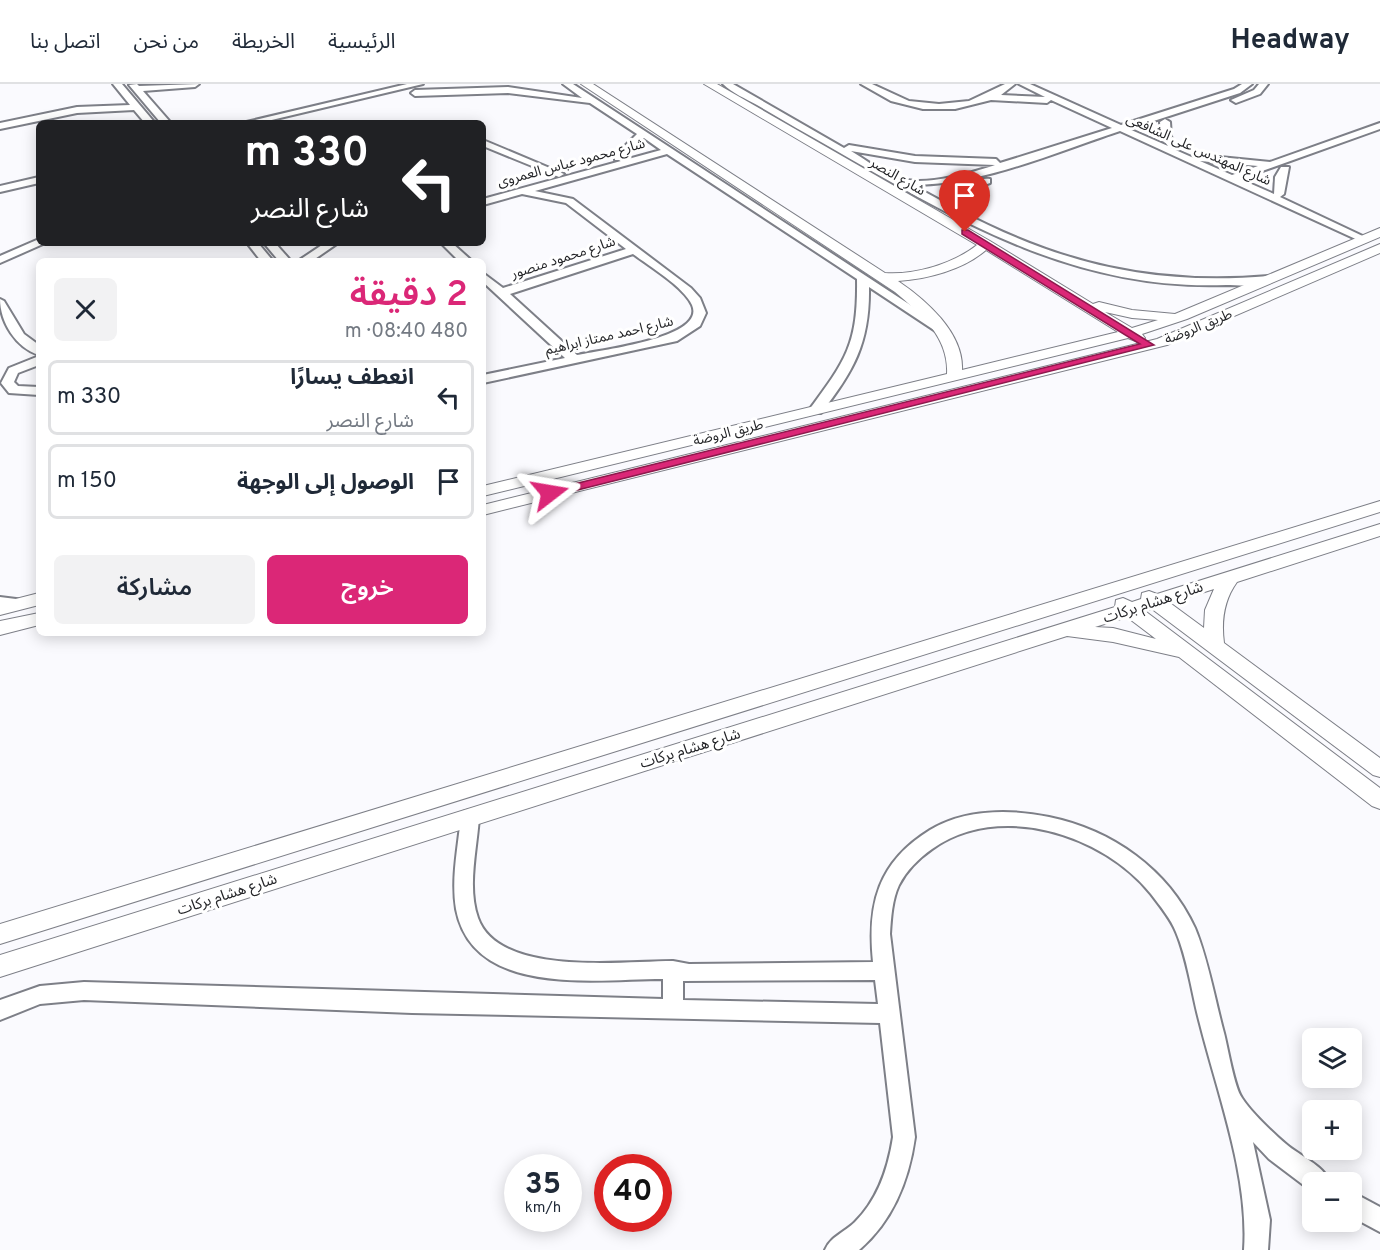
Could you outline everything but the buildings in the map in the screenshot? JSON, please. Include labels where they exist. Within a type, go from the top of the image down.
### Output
[{"type":"street","points":[[134,87],[195,84]]},
{"type":"street","points":[[156,100],[195,84]]},
{"type":"street","points":[[261,120],[416,87],[454,84]]},
{"type":"street","points":[[567,84],[592,94],[883,276],[917,303],[941,329],[954,357],[954,376]]},
{"type":"street","name":"شارع النصر","points":[[709,84],[750,102],[952,216],[985,244],[1149,345]]},
{"type":"street","points":[[727,84],[750,102],[826,141],[952,216],[1043,254],[1107,272],[1186,282],[1269,279]]},
{"type":"street","points":[[865,84],[895,100],[922,106],[952,106],[991,97],[1059,100]]},
{"type":"street","points":[[991,97],[1011,84]]},
{"type":"street","name":"شارع المهندس على الشافعى","points":[[1023,84],[1172,145],[1242,180],[1279,194],[1374,239]]},
{"type":"street","name":"شارع المهندس على الشافعى","points":[[1037,84],[1096,114]]},
{"type":"street","points":[[1096,136],[1096,114],[1162,119],[1237,91],[1248,84]]},
{"type":"street","points":[[895,180],[922,183],[951,180],[1096,136],[1130,129],[1245,97],[1257,92],[1264,84]]},
{"type":"street","points":[[134,87],[156,100],[165,120]]},
{"type":"street","points":[[297,120],[416,87],[592,94],[642,134],[941,329]]},
{"type":"street","points":[[77,110],[117,92],[136,107],[147,120]]},
{"type":"street","points":[[0,126],[77,110],[136,107]]},
{"type":"street","points":[[1162,119],[1166,137],[1172,145]]},
{"type":"street","points":[[1242,180],[1273,164],[1380,126]]},
{"type":"street","points":[[952,216],[955,201],[976,184],[1111,140],[1130,129]]},
{"type":"street","name":"شارع المهندس على الشافعى","points":[[1130,129],[1151,142],[1374,239]]},
{"type":"street","points":[[621,160],[642,134]]},
{"type":"street","points":[[1242,180],[1285,169],[1380,135]]},
{"type":"street","points":[[1111,140],[1151,142]]},
{"type":"street","points":[[826,141],[852,149],[915,159],[1015,162]]},
{"type":"street","points":[[486,144],[497,146],[521,177],[558,174]]},
{"type":"street","name":"شارع محمود عباس العمروى","points":[[486,193],[521,177],[558,174],[664,148]]},
{"type":"street","points":[[1200,158],[1273,164]]},
{"type":"street","points":[[621,160],[690,165]]},
{"type":"street","name":"شارع محمود عباس العمروى","points":[[486,200],[521,177],[573,177],[621,160]]},
{"type":"street","points":[[1279,194],[1280,177],[1285,169]]},
{"type":"street","points":[[0,179],[36,172]]},
{"type":"street","name":"شارع احمد ممتاز ابراهيم","points":[[486,378],[673,338],[686,332],[700,317],[701,309],[698,301],[687,290],[569,201],[521,177]]},
{"type":"street","points":[[569,201],[573,177]]},
{"type":"street","points":[[0,189],[36,181]]},
{"type":"street","points":[[759,210],[773,206]]},
{"type":"street","name":"طريق الروضة","points":[[486,490],[1131,333],[1182,316],[1269,279],[1374,239]]},
{"type":"street","name":"طريق الروضة","points":[[486,506],[1149,345],[1190,331],[1374,239]]},
{"type":"street","points":[[0,260],[36,243]]},
{"type":"street","points":[[883,276],[892,279],[916,274],[974,255],[985,244]]},
{"type":"street","points":[[254,246],[264,258]]},
{"type":"street","points":[[272,246],[282,258]]},
{"type":"street","points":[[309,258],[327,246]]},
{"type":"street","points":[[449,246],[463,258]]},
{"type":"street","name":"شارع محمود منصور","points":[[501,293],[635,250]]},
{"type":"street","points":[[486,279],[574,359]]},
{"type":"street","points":[[816,410],[847,369],[858,346],[864,324],[863,279]]},
{"type":"street","points":[[1064,292],[1106,309],[1132,314],[1182,316]]},
{"type":"street","points":[[0,303],[19,336],[36,349]]},
{"type":"street","points":[[19,336],[7,383],[12,391],[36,401]]},
{"type":"street","points":[[1022,360],[1037,373]]},
{"type":"street","points":[[9,373],[36,361]]},
{"type":"street","points":[[12,391],[36,391]]},
{"type":"street","name":"شارع هشام بركات","points":[[0,934],[1380,506]]},
{"type":"street","name":"شارع هشام بركات","points":[[0,966],[1380,530]]},
{"type":"street","points":[[1215,646],[1213,615],[1216,601],[1231,577]]},
{"type":"street","points":[[1131,584],[1380,769]]},
{"type":"street","points":[[1106,591],[1380,800]]},
{"type":"street","points":[[6,605],[36,600]]},
{"type":"street","points":[[0,628],[36,620]]},
{"type":"street","points":[[1062,631],[1122,637],[1192,656]]},
{"type":"street","points":[[583,753],[594,778]]},
{"type":"street","points":[[470,817],[465,894],[468,918],[480,940],[500,958],[527,968],[673,970],[689,973],[884,970]]},
{"type":"street","points":[[837,1250],[848,1245],[878,1215],[902,1164],[904,1137],[880,934],[882,904],[898,870],[909,855],[932,837],[960,825],[990,819],[1056,824],[1089,836],[1120,853],[1148,875],[1170,902],[1186,931],[1246,1158],[1258,1220],[1256,1250]]},
{"type":"street","points":[[673,970],[673,1008]]},
{"type":"street","points":[[0,1010],[40,995],[84,991],[412,1003],[889,1014]]},
{"type":"street","points":[[1232,1104],[1277,1151],[1305,1172]]},
{"type":"street","points":[[1362,1210],[1380,1220]]},
{"type":"route","points":[[550,493],[1149,345],[965,232]]}]
